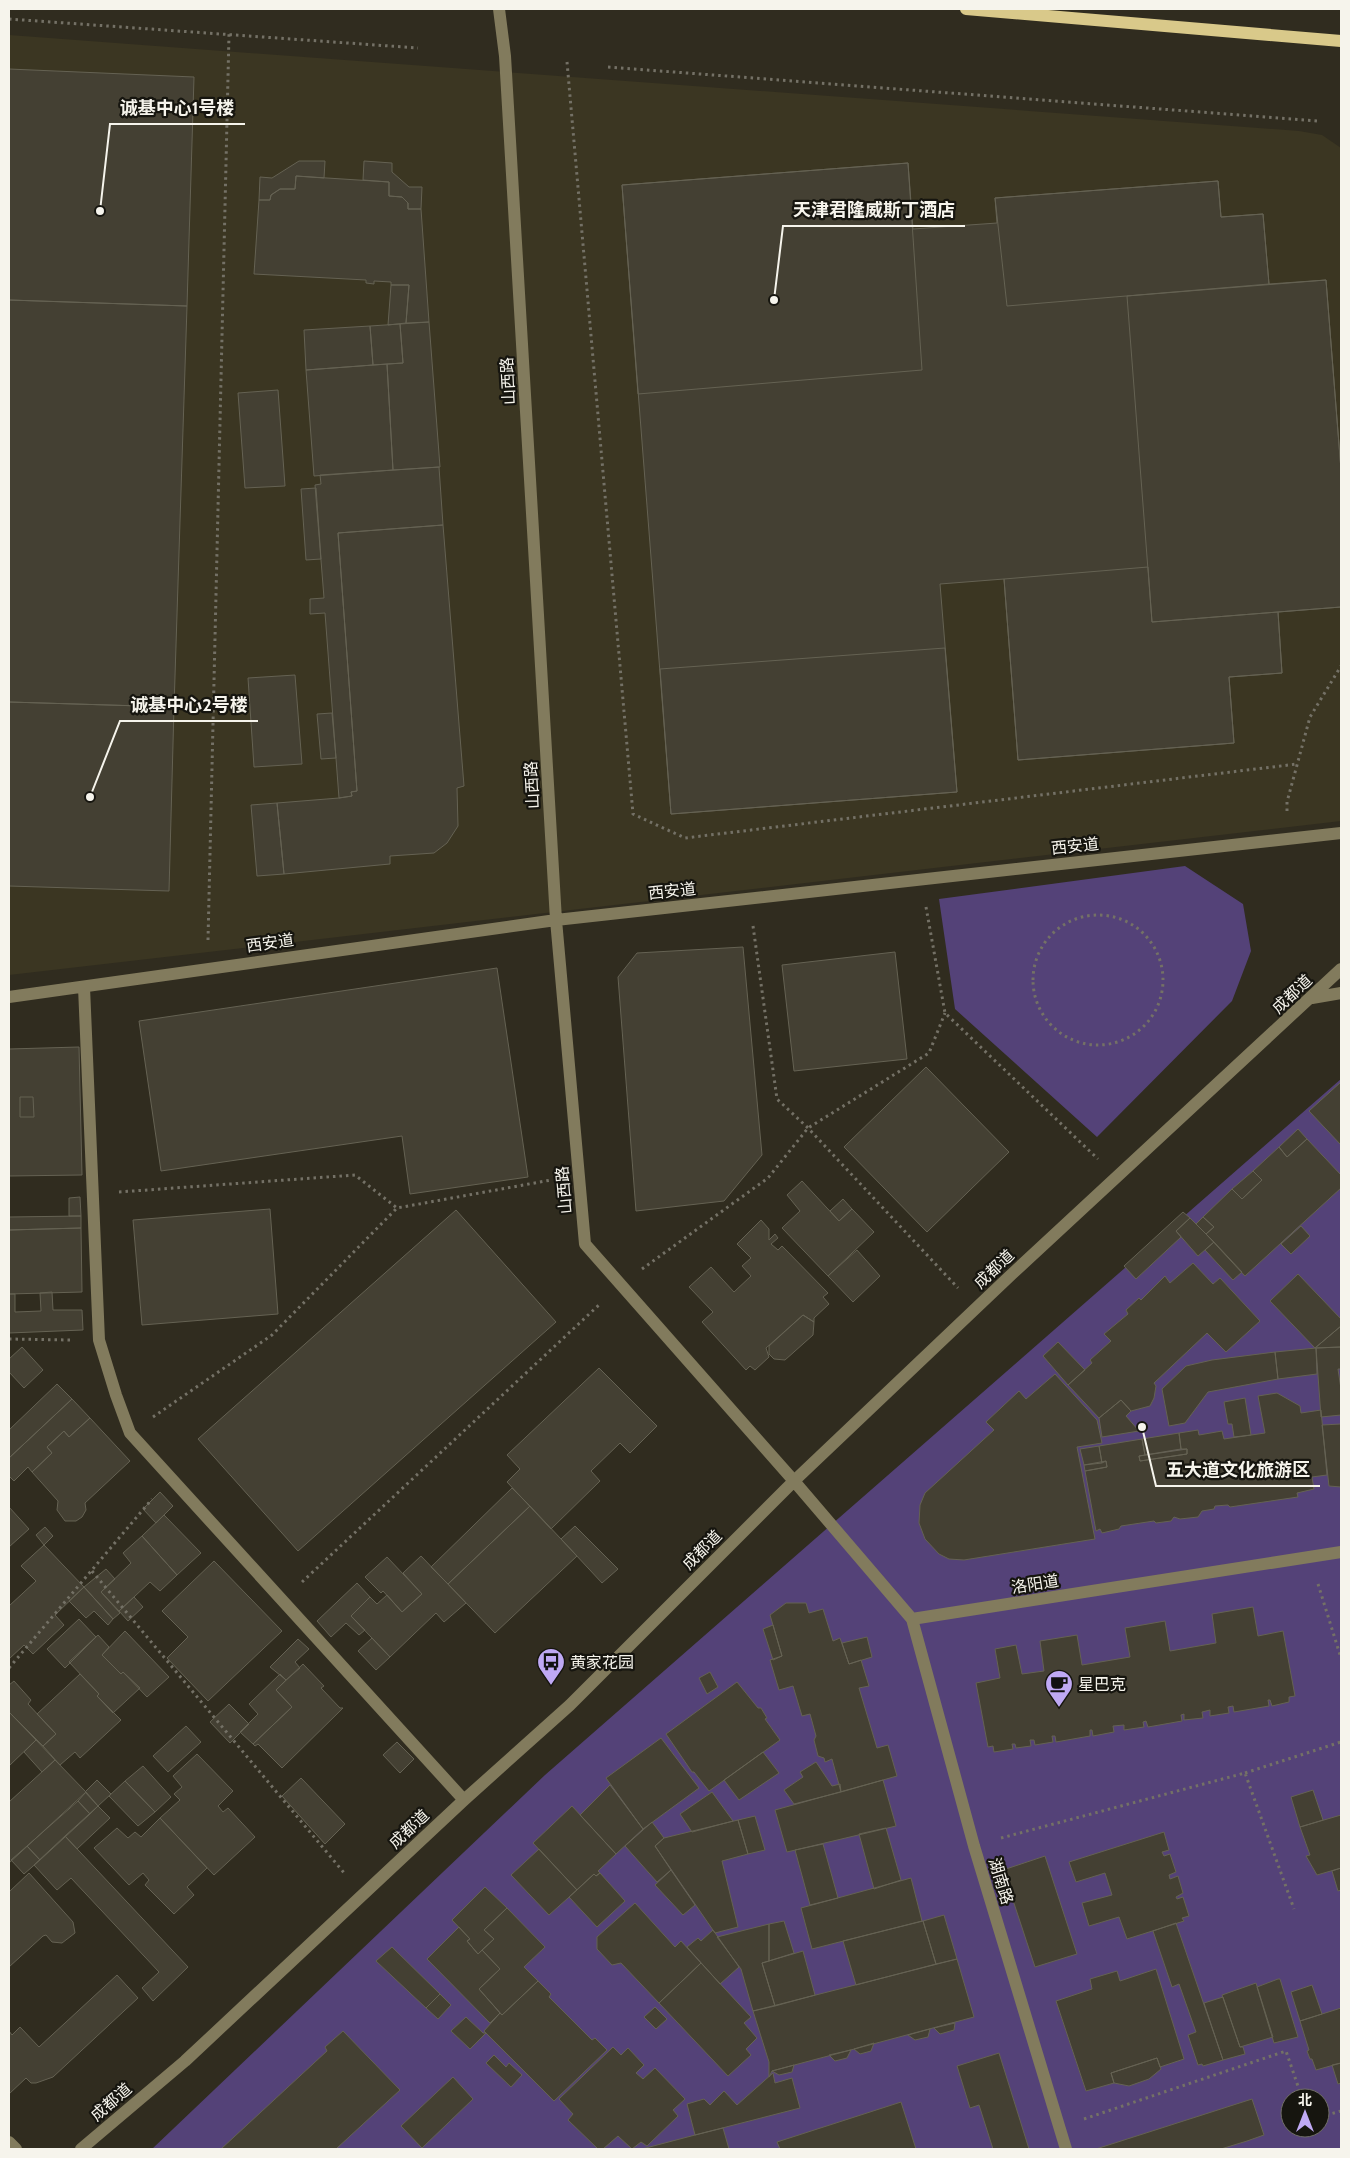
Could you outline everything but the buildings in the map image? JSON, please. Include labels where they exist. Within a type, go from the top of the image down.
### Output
[{"type":"main road","points":[[966,9],[1341,41]]},
{"type":"street","name":"山西路","points":[[499,9],[506,76],[556,920],[585,1244],[794,1481]]},
{"type":"street","name":"西安道","points":[[9,997],[556,920],[1341,833]]},
{"type":"street","name":"成都道","points":[[81,2149],[185,2061],[464,1800],[570,1705],[794,1481],[976,1308],[1341,970]]},
{"type":"street","points":[[84,986],[100,1340],[116,1395],[130,1432],[464,1800]]},
{"type":"street","points":[[1312,998],[1341,993]]},
{"type":"street","points":[[794,1481],[912,1620]]},
{"type":"street","name":"洛阳道","points":[[912,1620],[1341,1552]]},
{"type":"street","name":"湖南路","points":[[912,1620],[974,1846],[1066,2149]]},
{"type":"street","points":[[9,2142],[16,2149]]},
{"type":"path","points":[[9,19],[418,48]]},
{"type":"path","points":[[208,968],[230,34]]},
{"type":"path","points":[[566,62],[633,814],[685,838],[1297,764]]},
{"type":"path","points":[[608,66],[1318,121]]},
{"type":"path","points":[[1288,839],[1287,802],[1310,717],[1341,666]]},
{"type":"path","points":[[921,880],[945,1012],[1117,1177]]},
{"type":"path","points":[[749,898],[777,1099],[808,1128],[976,1308]]},
{"type":"path","points":[[1090,915],[1112,916],[1132,924],[1149,940],[1160,959],[1163,981],[1159,1003],[1148,1023],[1130,1037],[1111,1044],[1090,1045],[1070,1039],[1053,1027],[1040,1010],[1034,991],[1033,970],[1039,950],[1051,934],[1068,922],[1090,915]]},
{"type":"path","points":[[130,1432],[272,1335],[397,1208],[579,1175]]},
{"type":"path","points":[[93,1194],[355,1176],[397,1208]]},
{"type":"path","points":[[9,1339],[100,1340]]},
{"type":"path","points":[[9,1668],[170,1478]]},
{"type":"path","points":[[1309,1557],[1341,1658]]},
{"type":"path","points":[[92,1571],[363,1895]]},
{"type":"path","points":[[974,1846],[1245,1773],[1341,1742]]},
{"type":"path","points":[[1245,1773],[1294,1908]]},
{"type":"path","points":[[1059,2128],[1286,2051],[1299,2088]]},
{"type":"shaded area","points":[[9,35],[1299,131],[1322,135],[1341,148],[1341,821],[9,975]]},
{"type":"shaded area","points":[[1185,866],[1243,904],[1251,951],[1232,1001],[1097,1137],[955,1009],[939,899]]},
{"type":"shaded area","points":[[1341,1079],[1341,2149],[152,2149],[545,1775]]},
{"type":"place","name":"诚基中心1号楼","points":[[100,211]]},
{"type":"place","name":"天津君隆威斯丁酒店","points":[[774,300]]},
{"type":"place","name":"诚基中心2号楼","points":[[90,797]]},
{"type":"place","name":"五大道文化旅游区","points":[[1142,1427]]},
{"type":"place","name":"黄家花园","points":[[551,1686]]},
{"type":"place","name":"星巴克","points":[[1059,1708]]}]
